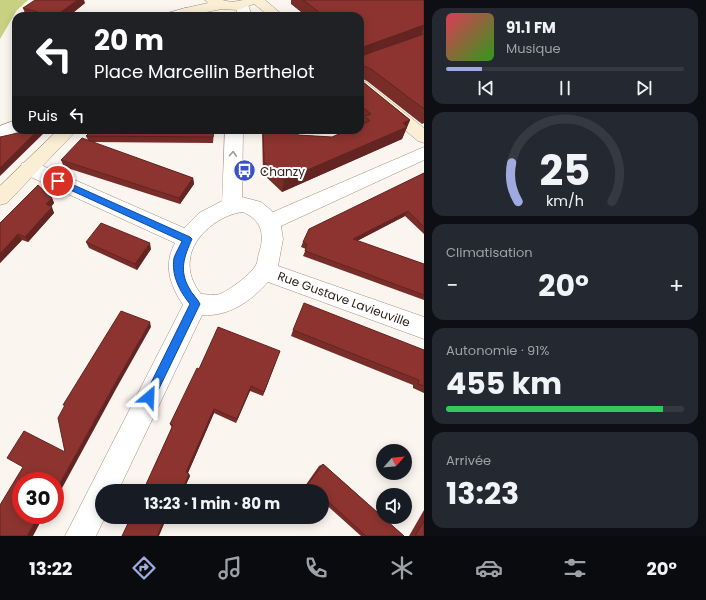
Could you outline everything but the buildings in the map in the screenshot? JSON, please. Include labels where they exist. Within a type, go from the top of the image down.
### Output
[{"type":"main road","points":[[184,12],[201,0]]},
{"type":"main road","points":[[257,0],[273,12]]},
{"type":"main road","points":[[188,12],[216,2],[246,7]]},
{"type":"main road","points":[[364,88],[424,137]]},
{"type":"main road","points":[[0,198],[64,134]]},
{"type":"street","points":[[0,133],[12,128]]},
{"type":"street","points":[[232,206],[234,134]]},
{"type":"street","points":[[270,222],[424,153]]},
{"type":"street","points":[[29,168],[187,239]]},
{"type":"street","points":[[245,204],[258,208],[270,222],[273,231],[272,248],[264,271],[243,291],[219,305],[195,304],[186,292],[180,277],[179,258],[187,239],[200,224],[218,211],[232,206],[245,204]]},
{"type":"street","name":"Rue Gustave Lavieuville","points":[[264,271],[424,328]]},
{"type":"street","points":[[106,484],[195,304]]},
{"type":"street","points":[[80,536],[95,506]]},
{"type":"green space","points":[[0,0],[28,0],[16,12],[12,12],[12,19],[0,39]]},
{"type":"place","name":"Chanzy","points":[[245,171]]},
{"type":"route","points":[[58,181],[187,239],[179,258],[180,277],[186,292],[195,304],[149,397]]}]
